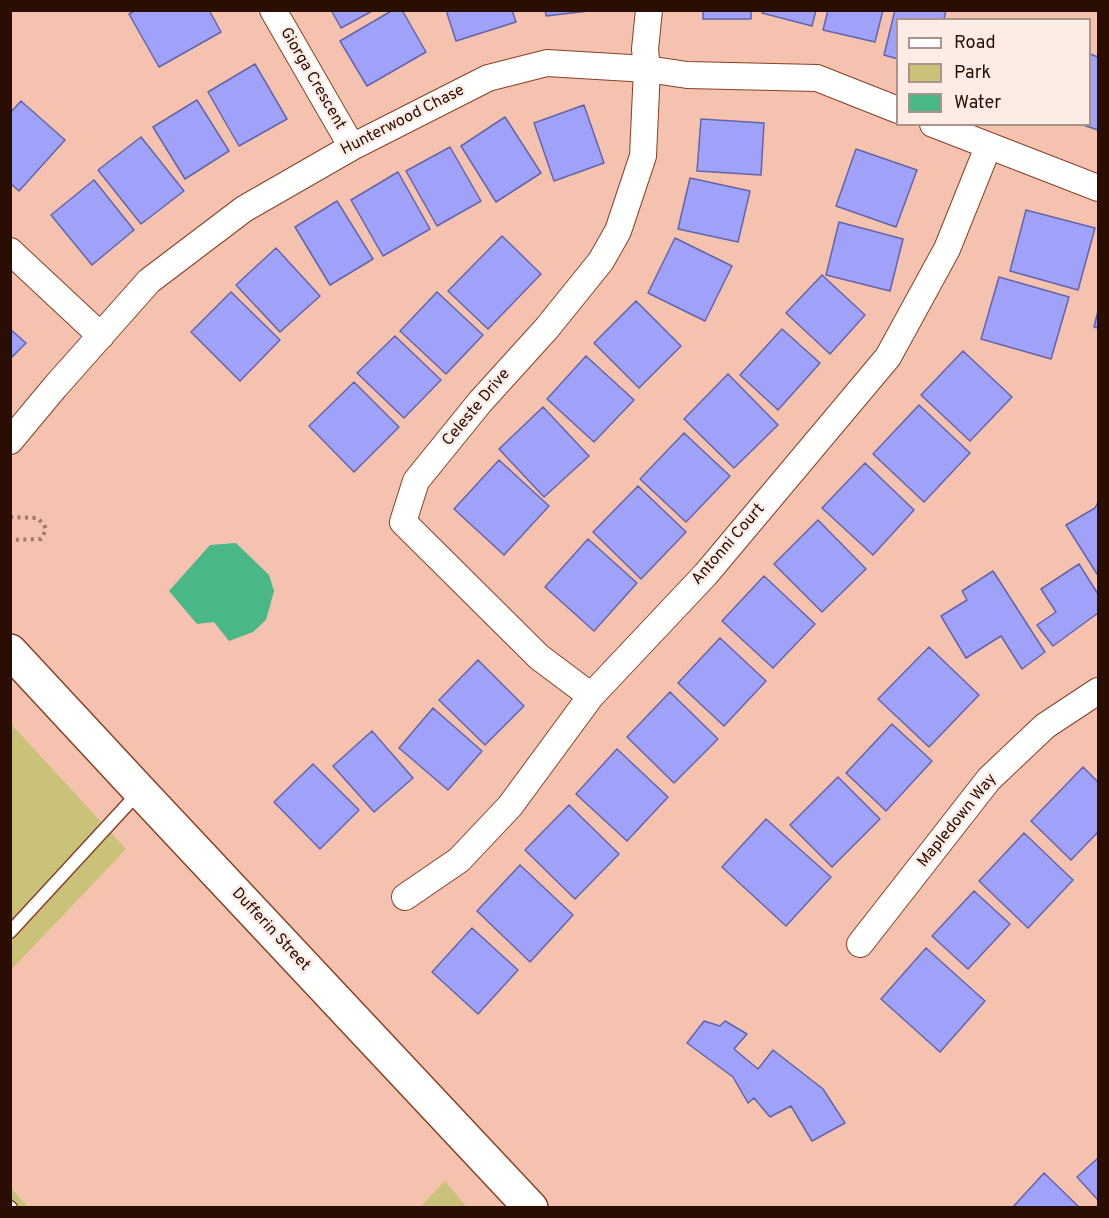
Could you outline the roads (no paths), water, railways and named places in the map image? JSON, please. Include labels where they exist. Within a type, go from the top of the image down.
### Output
[{"type":"main road","name":"Dufferin Street","points":[[10,651],[531,1208]]},
{"type":"street","name":"Giorga Crescent","points":[[273,10],[352,147]]},
{"type":"street","points":[[647,69],[645,49],[649,10]]},
{"type":"street","name":"Hunterwood Chase","points":[[10,441],[149,281],[243,209],[352,147],[488,78],[547,63],[647,69],[687,75],[817,78],[896,110]]},
{"type":"street","name":"Celeste Drive","points":[[591,696],[539,657],[403,522],[416,481],[480,402],[547,328],[601,261],[618,231],[643,156],[647,69]]},
{"type":"street","points":[[938,126],[1098,188]]},
{"type":"street","name":"Antonni Court","points":[[405,897],[459,860],[510,806],[591,696],[706,574],[888,357],[947,249],[988,147]]},
{"type":"street","points":[[10,251],[101,336]]},
{"type":"street","name":"Mapledown Way","points":[[860,944],[989,779],[1046,726],[1098,691]]},
{"type":"lane","points":[[10,932],[140,791]]},
{"type":"water","points":[[236,543],[269,575],[274,591],[266,620],[253,632],[229,641],[214,622],[197,624],[169,591],[210,545]]}]
